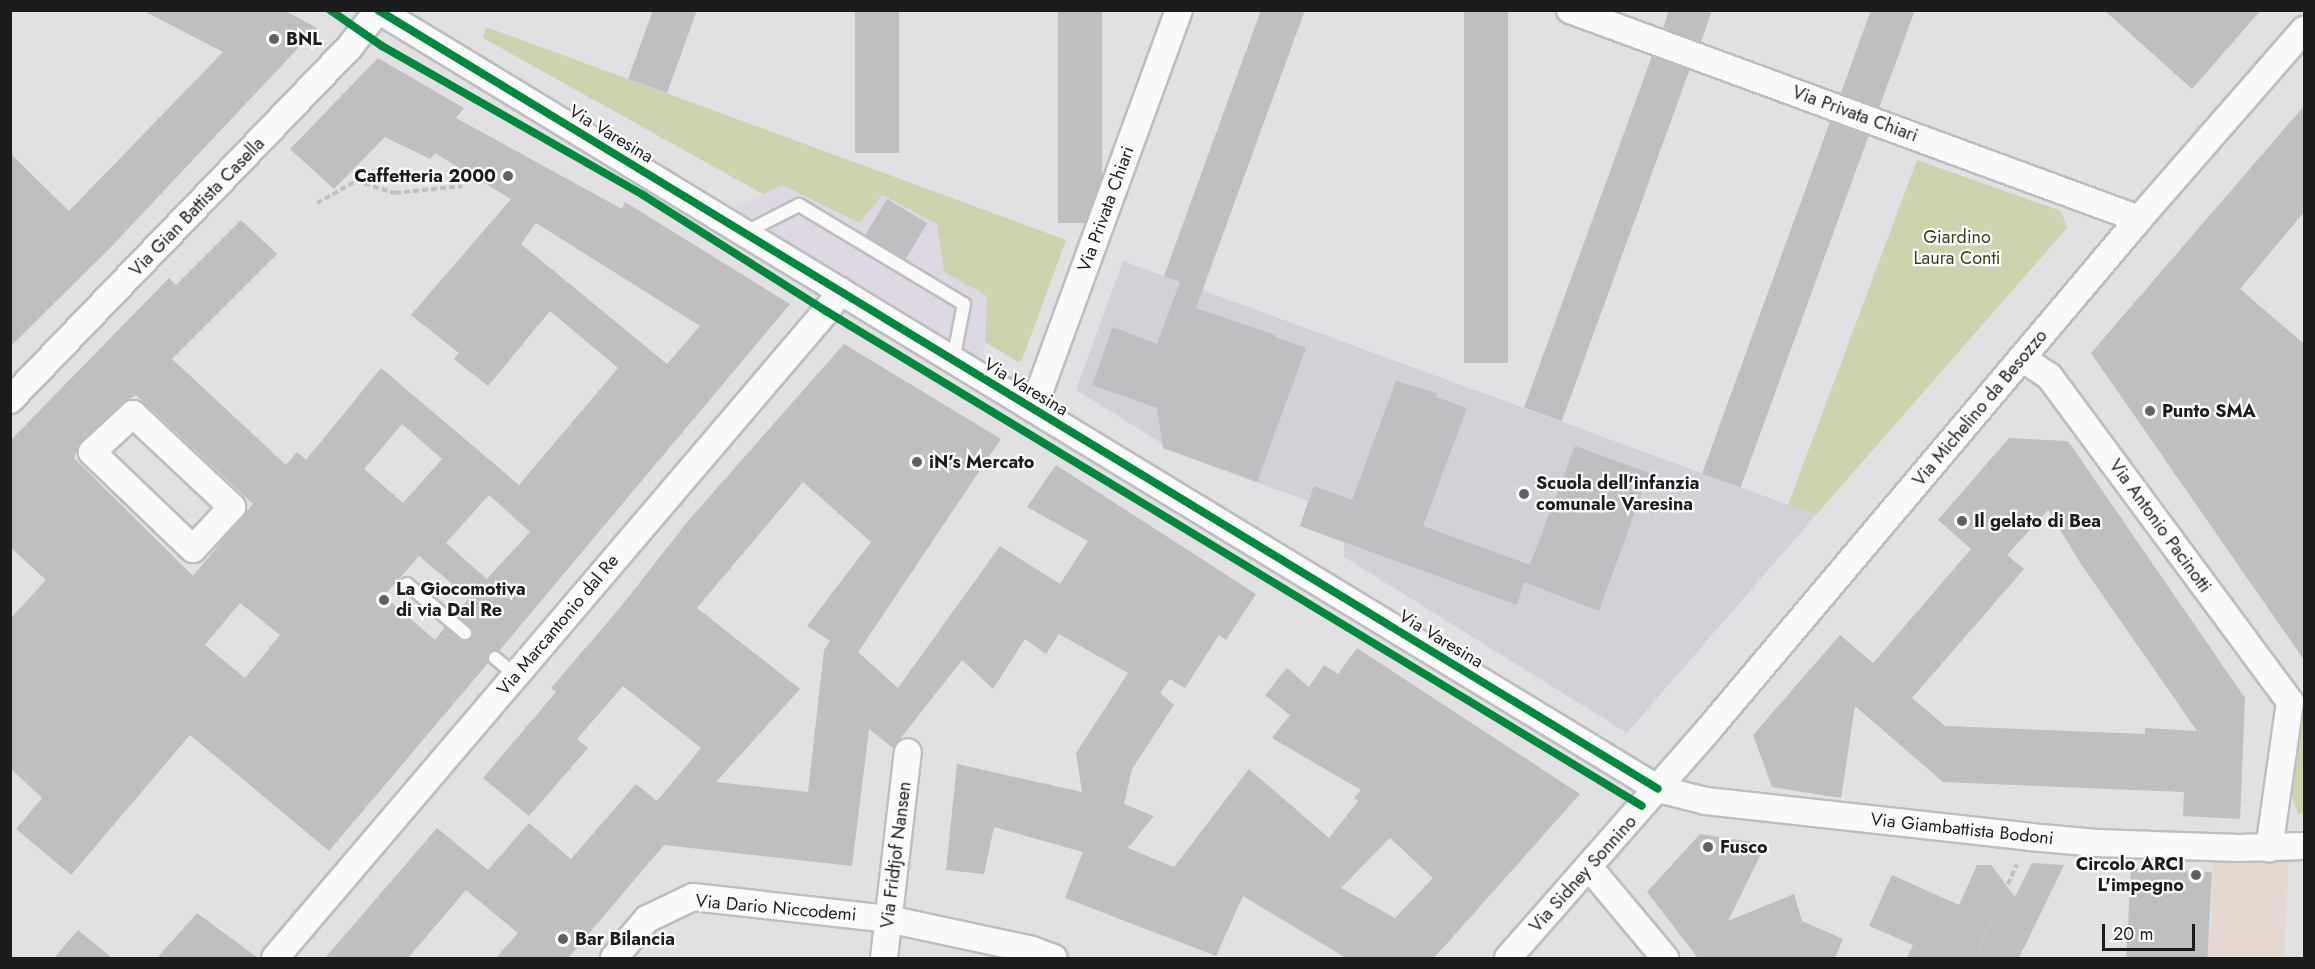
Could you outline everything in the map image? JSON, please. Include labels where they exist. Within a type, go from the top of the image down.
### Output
[{"type":"street","name":"Via Varesina","points":[[378,10],[952,360],[1035,397],[1658,789]]},
{"type":"street","name":"Via Gian Battista Casella","points":[[10,400],[352,44],[378,10]]},
{"type":"street","name":"Via Privata Chiari","points":[[1035,397],[1179,10]]},
{"type":"street","name":"Via Privata Chiari","points":[[1570,10],[2139,219]]},
{"type":"street","name":"Via Michelino da Besozzo","points":[[1658,789],[2139,219],[2304,30]]},
{"type":"street","name":"Via Marcantonio dal Re","points":[[275,958],[828,309],[840,291]]},
{"type":"street","name":"Via Antonio Pacinotti","points":[[2022,358],[2049,376],[2297,702],[2269,849]]},
{"type":"street","points":[[133,414],[232,507],[193,549],[92,452],[133,414]]},
{"type":"street","name":"Via Fridtjof Nansen","points":[[884,958],[908,752]]},
{"type":"street","name":"Via Giambattista Bodoni","points":[[1658,789],[1706,801],[2097,843],[2269,849],[2304,846]]},
{"type":"street","name":"Via Sidney Sonnino","points":[[1508,958],[1658,789]]},
{"type":"street","points":[[1589,867],[1665,958]]},
{"type":"street","name":"Via Dario Niccodemi","points":[[614,958],[646,920],[693,897],[888,919],[1032,950],[1054,958]]},
{"type":"lane","points":[[744,233],[799,205],[964,304],[952,360]]},
{"type":"lane","points":[[407,584],[465,633]]},
{"type":"lane","points":[[495,658],[515,675]]},
{"type":"path","points":[[317,203],[356,181],[395,193],[463,186]]},
{"type":"path","points":[[1974,958],[2019,859]]},
{"type":"shaded area","points":[[782,185],[860,223],[881,195],[938,224],[944,272],[987,296],[983,381],[717,215]]},
{"type":"shaded area","name":"Scuola dell'infanzia comunale Varesina","points":[[1123,261],[1816,515],[1627,733],[1344,557],[1344,542],[1300,526],[1308,501],[1163,448],[1163,444],[1076,390]]},
{"type":"shaded area","points":[[2213,849],[2289,850],[2284,956],[2289,958],[2177,958],[2177,933],[2211,934]]},
{"type":"green space","points":[[486,27],[1066,240],[1022,360],[1018,362],[985,342],[987,296],[944,272],[937,224],[882,195],[860,223],[782,185],[763,194],[483,38]]},
{"type":"green space","name":"Giardino Laura Conti","points":[[1917,160],[2061,211],[2067,228],[1816,515],[1788,505]]},
{"type":"green space","points":[[2304,722],[2304,813],[2298,814],[2292,796],[2297,730]]},
{"type":"building","points":[[142,10],[284,10],[317,28],[112,246],[10,347],[10,153],[69,211],[223,52]]},
{"type":"building","points":[[653,10],[697,10],[667,93],[628,79]]},
{"type":"building","points":[[855,10],[899,10],[899,153],[855,153]]},
{"type":"building","points":[[1058,10],[1102,10],[1102,223],[1058,223]]},
{"type":"building","points":[[1261,10],[1305,10],[1196,308],[1306,348],[1257,482],[1163,448],[1157,408],[1092,385],[1113,327],[1157,344],[1180,282],[1164,276]]},
{"type":"building","points":[[1464,10],[1508,10],[1508,363],[1464,363]]},
{"type":"building","points":[[1669,10],[1712,10],[1701,42],[1663,28]]},
{"type":"building","points":[[1871,10],[1915,10],[1879,108],[1841,93]]},
{"type":"building","points":[[2104,10],[2261,10],[2192,89]]},
{"type":"building","points":[[1652,56],[1690,70],[1562,421],[1524,407]]},
{"type":"building","points":[[378,58],[464,108],[456,118],[622,209],[625,202],[790,304],[499,651],[488,653],[488,663],[329,851],[190,735],[71,875],[16,829],[42,798],[10,768],[10,619],[46,580],[10,547],[10,441],[169,278],[176,285],[241,220],[277,254],[172,359],[286,465],[297,452],[306,460],[381,368],[519,485],[618,368],[550,311],[488,386],[454,359],[459,353],[411,315],[511,199],[435,153],[430,159],[385,137],[334,189],[290,149]],"holes":[[[536,223],[700,326],[667,364],[521,244]],[[136,395],[253,504],[193,576],[74,458],[82,441],[123,403]],[[402,424],[442,459],[403,503],[364,469]],[[489,495],[530,532],[487,579],[446,543]],[[419,556],[469,598],[456,614],[472,630],[473,635],[468,640],[460,640],[445,627],[435,640],[384,596]],[[240,603],[280,635],[245,678],[205,645]]]},
{"type":"building","points":[[2304,106],[2304,212],[2240,289],[2304,344],[2304,660],[2091,353]]},
{"type":"building","points":[[1830,122],[1869,136],[1741,487],[1702,473]]},
{"type":"building","points":[[887,199],[927,223],[906,259],[865,235]]},
{"type":"building","points":[[844,344],[1001,439],[858,652],[898,688],[1000,546],[1060,584],[1088,541],[1027,507],[1056,465],[1256,594],[1226,640],[1219,635],[1185,688],[1170,679],[1160,693],[1174,705],[1132,769],[1124,804],[1154,816],[1128,848],[1174,867],[1249,769],[1329,838],[1358,801],[1354,798],[1361,790],[1272,738],[1290,715],[1265,695],[1287,668],[1309,687],[1324,665],[1338,674],[1357,648],[1580,794],[1434,958],[1346,958],[1243,896],[1216,956],[1065,898],[1083,852],[994,827],[984,874],[946,870],[957,764],[1082,792],[1076,753],[1128,673],[1059,634],[1046,654],[1025,639],[993,689],[962,660],[893,748],[869,729],[852,866],[664,845],[568,958],[496,958],[518,933],[466,890],[408,958],[325,958],[437,828],[488,870],[529,823],[571,859],[636,784],[657,801],[701,748],[623,686],[577,739],[588,748],[529,816],[483,778],[556,692],[551,688],[619,609],[688,521]],"holes":[[[803,482],[871,542],[807,626],[830,641],[824,650],[808,792],[716,782],[800,689],[697,608]],[[1390,838],[1433,878],[1395,918],[1341,888]]]},
{"type":"building","points":[[1396,381],[1437,393],[1436,397],[1467,408],[1423,526],[1530,565],[1575,446],[1649,473],[1599,611],[1524,582],[1517,605],[1300,526],[1314,486],[1352,500]]},
{"type":"building","points":[[2009,438],[2068,441],[2245,698],[2240,819],[2183,816],[2184,792],[1943,782],[1855,706],[1841,798],[1772,787],[1753,735],[1840,635],[1873,663],[1971,549],[1938,520]],"holes":[[[2048,510],[2081,564],[2197,731],[2145,728],[2145,734],[1945,726],[1912,698],[2024,569],[2007,555]]]},
{"type":"building","points":[[1700,834],[1766,844],[1728,921],[1794,894],[1802,921],[1843,939],[1835,958],[1698,958],[1647,892]]},
{"type":"building","points":[[2032,863],[2064,865],[2019,958],[1907,958],[1913,945],[1869,926],[1892,875],[1959,905],[1977,865],[1991,865],[2015,897]]},
{"type":"building","points":[[2131,868],[2212,872],[2207,958],[2126,958]]},
{"type":"building","points":[[197,913],[258,958],[157,958]]},
{"type":"building","points":[[78,930],[112,958],[54,958]]},
{"type":"cycle path","points":[[330,10],[382,46],[643,195],[826,311],[1642,806]]},
{"type":"cycle path","points":[[378,10],[1658,789]]},
{"type":"place","name":"BNL","points":[[274,39]]},
{"type":"place","name":"Caffetteria 2000","points":[[508,176]]},
{"type":"place","name":"Punto SMA","points":[[2150,411]]},
{"type":"place","name":"iN’s Mercato","points":[[917,462]]},
{"type":"place","name":"Scuola dell'infanzia comunale Varesina","points":[[1524,494]]},
{"type":"place","name":"Il gelato di Bea","points":[[1962,521]]},
{"type":"place","name":"La Giocomotiva di via Dal Re","points":[[384,600]]},
{"type":"place","name":"Fusco","points":[[1708,847]]},
{"type":"place","name":"Circolo ARCI L'impegno","points":[[2196,875]]},
{"type":"place","name":"Bar Bilancia","points":[[563,939]]}]
